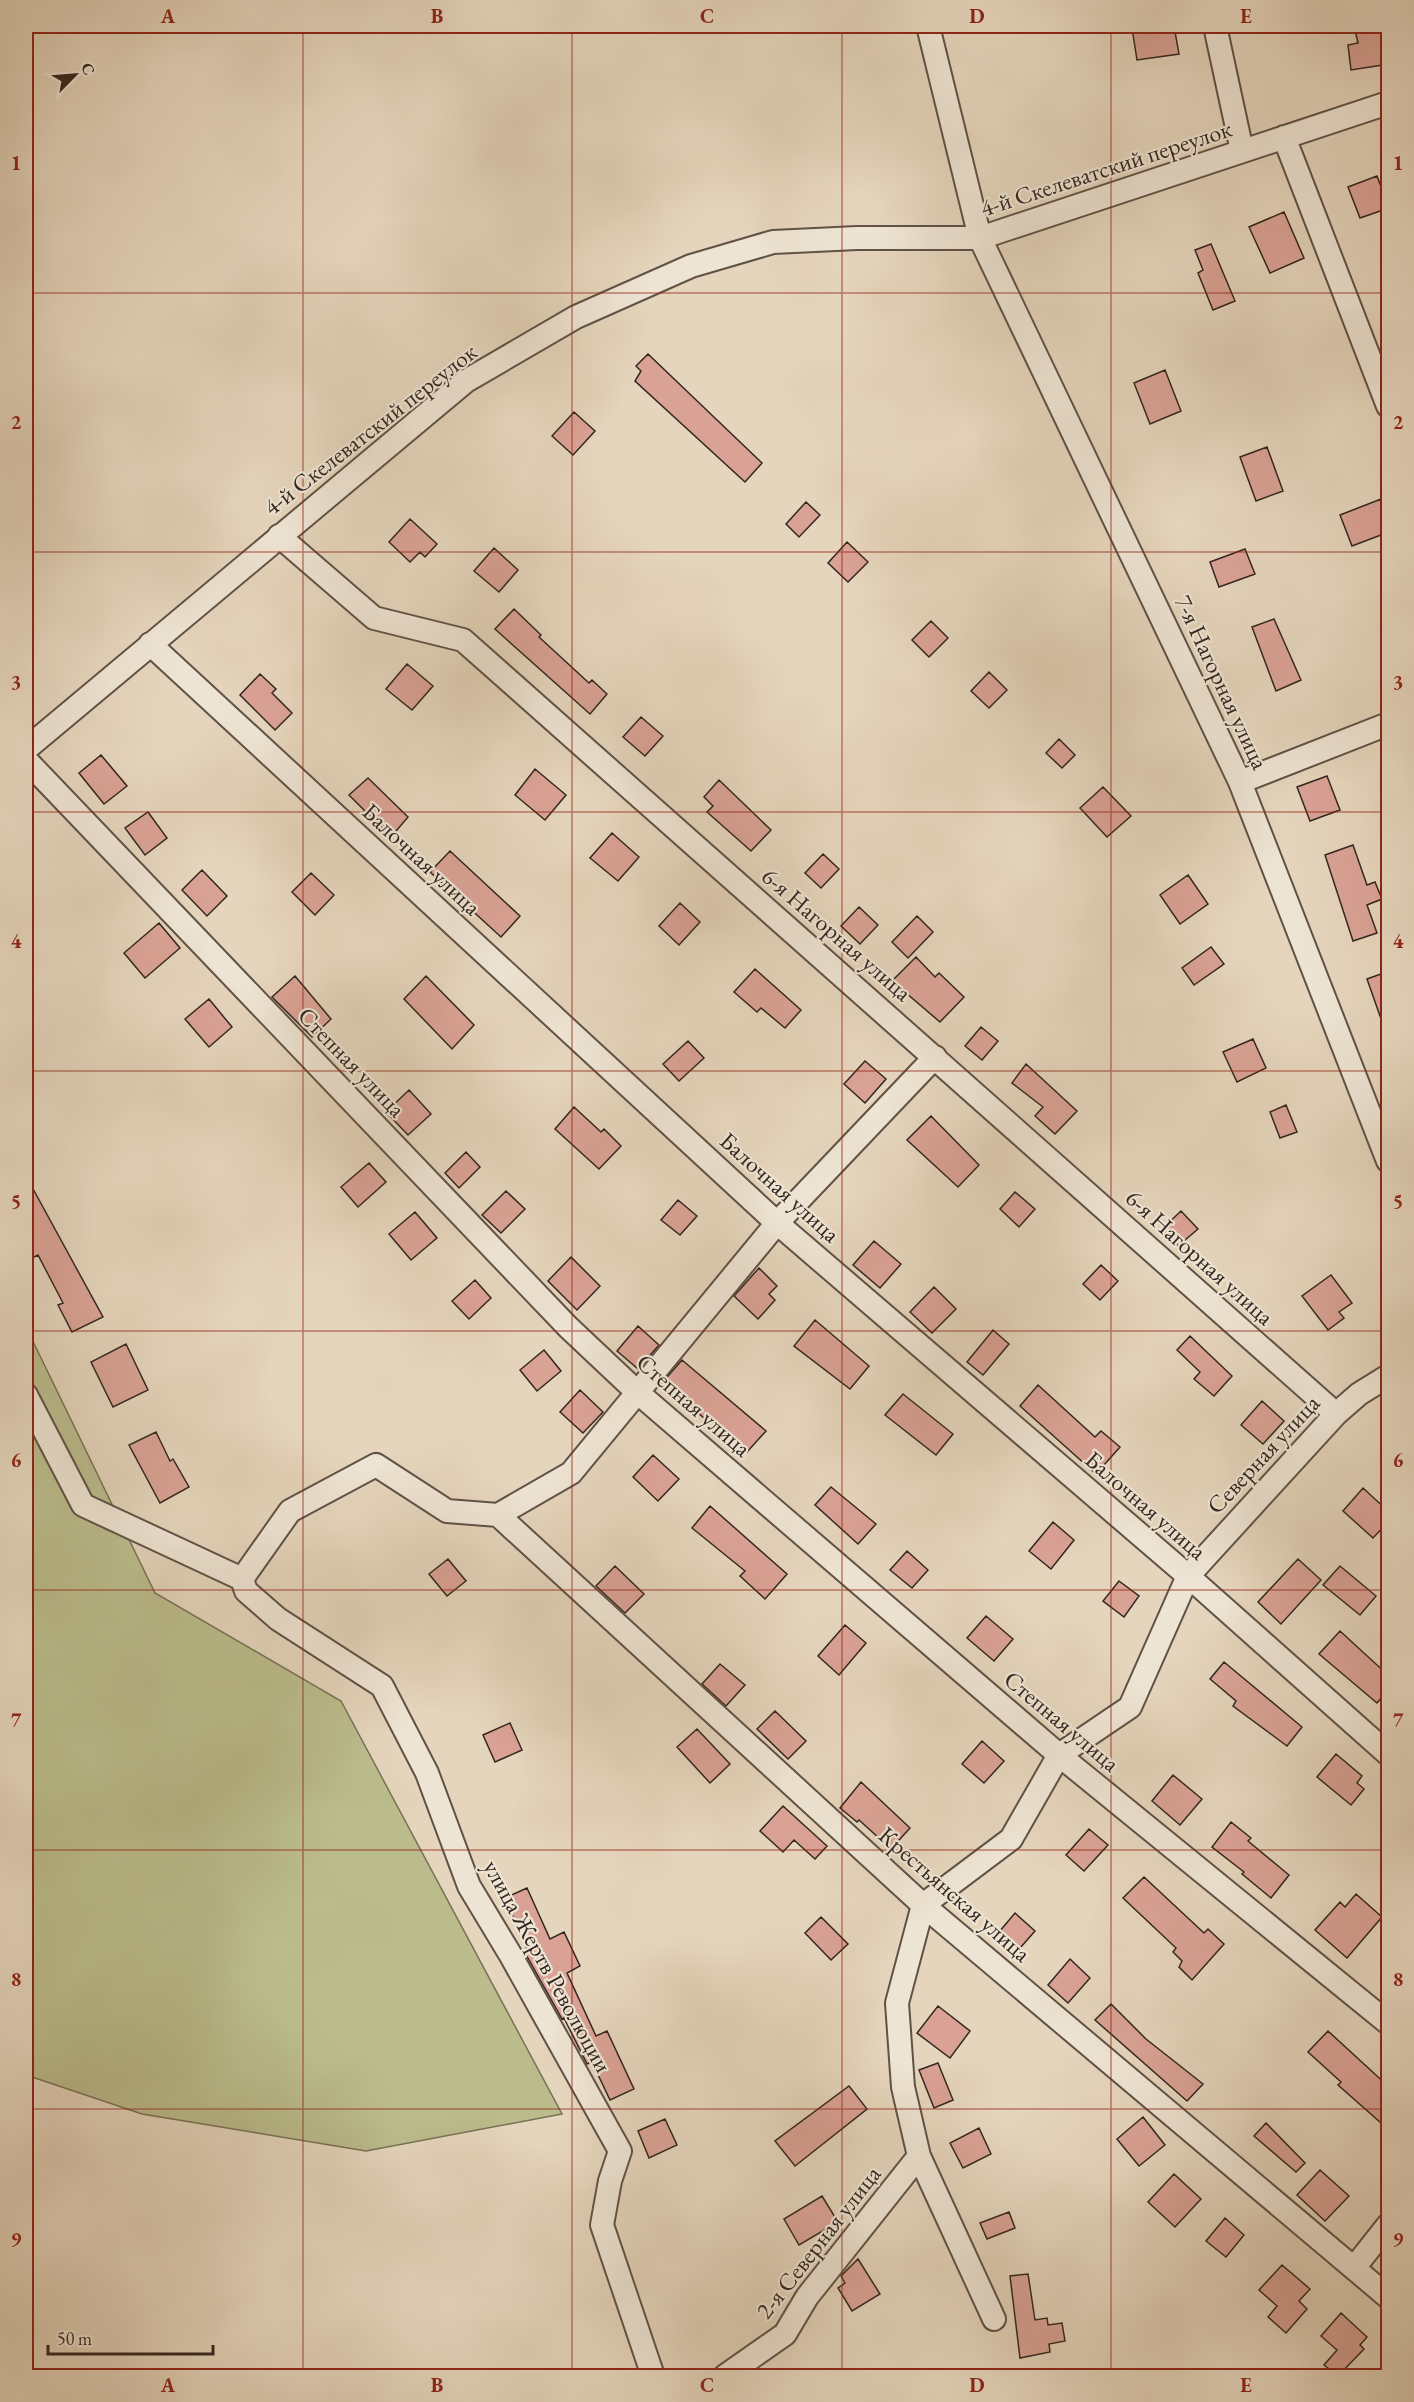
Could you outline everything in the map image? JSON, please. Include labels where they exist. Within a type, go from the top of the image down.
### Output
[{"type":"street","name":"7-я Нагорная улица","points":[[928,26],[981,238],[1240,782],[1389,1161]]},
{"type":"street","points":[[1215,26],[1242,151]]},
{"type":"street","name":"4-й Скелеватский переулок","points":[[26,749],[466,381],[576,317],[691,266],[773,242],[857,238],[981,238],[1389,103]]},
{"type":"street","points":[[1284,137],[1389,406]]},
{"type":"street","name":"6-я Нагорная улица","points":[[279,536],[374,618],[463,640],[1336,1414]]},
{"type":"street","name":"Балочная улица","points":[[150,644],[777,1223],[1188,1576],[1389,1754]]},
{"type":"street","points":[[1240,782],[1389,724]]},
{"type":"street","name":"Степная улица","points":[[26,760],[568,1327],[637,1392],[1059,1755],[1389,2023]]},
{"type":"street","points":[[26,1395],[83,1505],[242,1580],[290,1510],[376,1465],[447,1511],[498,1515],[571,1473],[777,1223],[935,1057]]},
{"type":"street","name":"Северная улица","points":[[923,1905],[1011,1839],[1059,1755],[1130,1707],[1188,1576],[1336,1414],[1359,1394],[1389,1376]]},
{"type":"street","name":"Крестьянская улица","points":[[498,1515],[923,1905],[1389,2297]]},
{"type":"street","name":"улица Жертв Революции","points":[[242,1580],[246,1591],[278,1619],[382,1686],[427,1773],[469,1886],[510,1954],[620,2151],[610,2181],[602,2225],[652,2376]]},
{"type":"street","points":[[923,1905],[897,2003],[903,2087],[919,2156],[994,2319]]},
{"type":"street","name":"2-я Северная улица","points":[[725,2376],[785,2334],[807,2297],[919,2156]]},
{"type":"street","points":[[1354,2268],[1389,2225]]},
{"type":"green space","points":[[26,1327],[155,1593],[341,1701],[562,2114],[366,2151],[142,2114],[26,2075]]},
{"type":"building","points":[[1174,26],[1179,54],[1137,60],[1132,28]]},
{"type":"building","points":[[1354,26],[1389,26],[1389,64],[1351,70],[1348,45],[1358,43]]},
{"type":"building","points":[[1377,176],[1389,208],[1360,218],[1348,187]]},
{"type":"building","points":[[1284,212],[1304,258],[1270,273],[1249,227]]},
{"type":"building","points":[[1211,244],[1235,301],[1213,310],[1198,273],[1203,270],[1195,250]]},
{"type":"building","points":[[648,354],[762,463],[745,482],[635,381],[641,371],[636,366]]},
{"type":"building","points":[[1165,370],[1181,411],[1150,424],[1134,383]]},
{"type":"building","points":[[574,412],[595,431],[573,455],[552,436]]},
{"type":"building","points":[[1267,447],[1283,491],[1256,501],[1240,457]]},
{"type":"building","points":[[1381,499],[1389,518],[1389,532],[1352,546],[1340,515]]},
{"type":"building","points":[[806,502],[820,515],[799,537],[786,524]]},
{"type":"building","points":[[410,519],[437,544],[425,557],[420,552],[410,562],[389,542]]},
{"type":"building","points":[[847,542],[868,562],[848,582],[828,563]]},
{"type":"building","points":[[494,548],[518,570],[499,592],[474,571]]},
{"type":"building","points":[[1245,549],[1255,574],[1219,587],[1210,562]]},
{"type":"building","points":[[514,609],[541,635],[539,637],[589,683],[592,680],[607,694],[590,714],[495,629]]},
{"type":"building","points":[[1274,619],[1301,680],[1276,691],[1252,627]]},
{"type":"building","points":[[931,621],[948,638],[929,657],[912,640]]},
{"type":"building","points":[[407,664],[433,686],[412,710],[386,689]]},
{"type":"building","points":[[989,672],[1007,690],[989,708],[971,691]]},
{"type":"building","points":[[260,674],[276,689],[272,693],[292,713],[275,730],[240,695]]},
{"type":"building","points":[[641,717],[663,736],[645,756],[623,737]]},
{"type":"building","points":[[1059,739],[1075,755],[1062,768],[1046,753]]},
{"type":"building","points":[[101,755],[127,786],[104,804],[79,773]]},
{"type":"building","points":[[535,769],[566,795],[545,820],[515,795]]},
{"type":"building","points":[[1327,776],[1340,810],[1310,821],[1297,787]]},
{"type":"building","points":[[368,778],[408,817],[391,837],[349,795]]},
{"type":"building","points":[[719,780],[771,830],[751,851],[707,812],[713,806],[704,797]]},
{"type":"building","points":[[1103,787],[1131,816],[1107,837],[1080,808]]},
{"type":"building","points":[[148,812],[167,838],[145,855],[125,828]]},
{"type":"building","points":[[612,833],[639,857],[618,881],[590,858]]},
{"type":"building","points":[[1353,845],[1367,885],[1375,882],[1382,899],[1367,905],[1377,933],[1353,941],[1325,855]]},
{"type":"building","points":[[450,851],[520,916],[501,937],[430,872]]},
{"type":"building","points":[[823,854],[839,869],[821,888],[805,873]]},
{"type":"building","points":[[202,870],[227,896],[207,916],[182,890]]},
{"type":"building","points":[[311,873],[334,895],[315,915],[292,892]]},
{"type":"building","points":[[1188,875],[1208,904],[1180,924],[1160,895]]},
{"type":"building","points":[[680,903],[700,922],[679,945],[659,926]]},
{"type":"building","points":[[859,907],[878,925],[860,944],[841,926]]},
{"type":"building","points":[[917,916],[933,932],[908,958],[892,942]]},
{"type":"building","points":[[159,923],[180,948],[145,978],[124,953]]},
{"type":"building","points":[[1211,947],[1224,964],[1194,985],[1182,968]]},
{"type":"building","points":[[916,957],[935,977],[939,973],[964,997],[940,1022],[892,981]]},
{"type":"building","points":[[755,969],[801,1010],[785,1028],[761,1008],[757,1012],[734,992]]},
{"type":"building","points":[[1389,971],[1389,1033],[1386,1033],[1367,979]]},
{"type":"building","points":[[295,976],[331,1019],[312,1037],[272,997]]},
{"type":"building","points":[[426,976],[474,1025],[452,1049],[404,999]]},
{"type":"building","points":[[209,999],[232,1027],[209,1047],[185,1019]]},
{"type":"building","points":[[981,1027],[998,1041],[982,1060],[965,1046]]},
{"type":"building","points":[[1253,1039],[1266,1068],[1237,1082],[1223,1052]]},
{"type":"building","points":[[688,1041],[704,1058],[679,1081],[663,1064]]},
{"type":"building","points":[[865,1061],[886,1079],[865,1103],[844,1084]]},
{"type":"building","points":[[1026,1064],[1077,1111],[1055,1134],[1035,1116],[1043,1107],[1012,1083]]},
{"type":"building","points":[[409,1090],[431,1114],[408,1135],[386,1112]]},
{"type":"building","points":[[1286,1105],[1297,1132],[1280,1138],[1270,1112]]},
{"type":"building","points":[[574,1107],[601,1132],[604,1129],[621,1146],[599,1169],[555,1129]]},
{"type":"building","points":[[931,1116],[979,1165],[958,1187],[907,1140]]},
{"type":"building","points":[[466,1152],[480,1167],[459,1188],[445,1173]]},
{"type":"building","points":[[369,1163],[386,1182],[358,1207],[341,1187]]},
{"type":"building","points":[[26,1176],[103,1317],[72,1332],[58,1305],[63,1303],[38,1255],[26,1261]]},
{"type":"building","points":[[506,1191],[525,1209],[501,1233],[482,1215]]},
{"type":"building","points":[[1015,1192],[1035,1209],[1019,1227],[1000,1209]]},
{"type":"building","points":[[678,1200],[697,1216],[680,1235],[661,1220]]},
{"type":"building","points":[[1181,1211],[1198,1229],[1178,1246],[1162,1229]]},
{"type":"building","points":[[415,1212],[437,1238],[411,1260],[389,1234]]},
{"type":"building","points":[[874,1241],[901,1264],[880,1288],[853,1265]]},
{"type":"building","points":[[571,1257],[600,1286],[577,1310],[548,1281]]},
{"type":"building","points":[[1101,1265],[1118,1281],[1100,1300],[1083,1284]]},
{"type":"building","points":[[759,1268],[777,1286],[769,1294],[775,1300],[758,1319],[734,1296]]},
{"type":"building","points":[[1331,1275],[1352,1303],[1339,1312],[1344,1318],[1328,1330],[1302,1296]]},
{"type":"building","points":[[475,1280],[491,1298],[469,1319],[452,1301]]},
{"type":"building","points":[[934,1287],[956,1309],[932,1333],[910,1312]]},
{"type":"building","points":[[815,1320],[869,1366],[850,1389],[794,1346]]},
{"type":"building","points":[[638,1326],[659,1345],[638,1369],[617,1351]]},
{"type":"building","points":[[993,1330],[1009,1344],[983,1375],[967,1362]]},
{"type":"building","points":[[1190,1336],[1232,1376],[1214,1396],[1194,1379],[1200,1372],[1177,1350]]},
{"type":"building","points":[[126,1344],[148,1390],[113,1407],[91,1362]]},
{"type":"building","points":[[544,1350],[561,1371],[537,1391],[520,1370]]},
{"type":"building","points":[[682,1360],[766,1431],[747,1452],[707,1417],[705,1419],[679,1396],[677,1398],[661,1384]]},
{"type":"building","points":[[1038,1385],[1095,1437],[1101,1431],[1120,1447],[1096,1474],[1020,1406]]},
{"type":"building","points":[[580,1390],[603,1412],[583,1433],[560,1412]]},
{"type":"building","points":[[903,1394],[953,1434],[936,1455],[885,1415]]},
{"type":"building","points":[[1262,1401],[1284,1421],[1263,1444],[1241,1425]]},
{"type":"building","points":[[156,1432],[170,1461],[173,1459],[189,1487],[160,1503],[129,1445]]},
{"type":"building","points":[[653,1455],[679,1479],[658,1501],[633,1477]]},
{"type":"building","points":[[831,1487],[876,1524],[858,1544],[815,1505]]},
{"type":"building","points":[[1363,1488],[1389,1512],[1389,1521],[1373,1538],[1343,1511]]},
{"type":"building","points":[[710,1506],[787,1574],[765,1599],[740,1576],[745,1571],[692,1528]]},
{"type":"building","points":[[1053,1522],[1074,1540],[1051,1569],[1029,1551]]},
{"type":"building","points":[[907,1551],[928,1570],[912,1588],[890,1570]]},
{"type":"building","points":[[448,1559],[466,1581],[447,1596],[429,1574]]},
{"type":"building","points":[[1298,1559],[1321,1580],[1281,1624],[1258,1602]]},
{"type":"building","points":[[615,1566],[644,1594],[625,1613],[596,1586]]},
{"type":"building","points":[[1340,1566],[1376,1596],[1360,1615],[1323,1585]]},
{"type":"building","points":[[1119,1581],[1139,1596],[1124,1617],[1103,1601]]},
{"type":"building","points":[[986,1616],[1013,1639],[994,1661],[967,1638]]},
{"type":"building","points":[[845,1625],[866,1643],[839,1675],[818,1656]]},
{"type":"building","points":[[1340,1631],[1389,1676],[1389,1689],[1377,1703],[1319,1654]]},
{"type":"building","points":[[1224,1662],[1302,1727],[1287,1746],[1233,1706],[1236,1701],[1210,1679]]},
{"type":"building","points":[[720,1664],[745,1685],[726,1706],[702,1684]]},
{"type":"building","points":[[775,1711],[806,1741],[788,1759],[757,1729]]},
{"type":"building","points":[[510,1723],[522,1750],[495,1762],[483,1735]]},
{"type":"building","points":[[697,1729],[730,1764],[710,1783],[677,1747]]},
{"type":"building","points":[[982,1741],[1004,1761],[984,1783],[962,1764]]},
{"type":"building","points":[[1336,1754],[1362,1776],[1357,1783],[1364,1789],[1351,1805],[1317,1777]]},
{"type":"building","points":[[1173,1775],[1202,1799],[1180,1825],[1152,1801]]},
{"type":"building","points":[[861,1782],[910,1828],[891,1849],[859,1820],[857,1822],[840,1808]]},
{"type":"building","points":[[783,1806],[827,1846],[815,1859],[794,1840],[783,1852],[760,1831]]},
{"type":"building","points":[[1231,1822],[1251,1838],[1248,1841],[1289,1875],[1271,1898],[1242,1874],[1244,1872],[1212,1847]]},
{"type":"building","points":[[1089,1829],[1108,1845],[1084,1871],[1066,1855]]},
{"type":"building","points":[[1144,1877],[1204,1933],[1208,1929],[1224,1944],[1192,1980],[1179,1967],[1182,1961],[1173,1952],[1176,1948],[1123,1898]]},
{"type":"building","points":[[527,1888],[550,1939],[564,1932],[580,1966],[567,1973],[596,2036],[607,2031],[634,2089],[610,2100],[592,2062],[587,2064],[564,2018],[562,2019],[524,1951],[527,1949],[505,1898]]},
{"type":"building","points":[[1356,1894],[1382,1917],[1347,1958],[1315,1930],[1340,1902],[1345,1907]]},
{"type":"building","points":[[1015,1913],[1035,1931],[1014,1955],[994,1938]]},
{"type":"building","points":[[821,1917],[848,1944],[831,1960],[805,1933]]},
{"type":"building","points":[[1070,1959],[1090,1978],[1068,2003],[1048,1985]]},
{"type":"building","points":[[1111,2004],[1146,2039],[1203,2084],[1187,2101],[1095,2020]]},
{"type":"building","points":[[938,2006],[970,2031],[950,2058],[917,2033]]},
{"type":"building","points":[[1328,2031],[1389,2087],[1389,2130],[1338,2085],[1341,2082],[1308,2052]]},
{"type":"building","points":[[938,2063],[953,2100],[934,2108],[919,2070]]},
{"type":"building","points":[[849,2086],[867,2109],[795,2166],[775,2141]]},
{"type":"building","points":[[1143,2117],[1165,2145],[1139,2166],[1117,2139]]},
{"type":"building","points":[[665,2119],[677,2145],[649,2158],[638,2131]]},
{"type":"building","points":[[1266,2123],[1305,2163],[1296,2172],[1254,2136]]},
{"type":"building","points":[[979,2128],[991,2154],[963,2168],[950,2143]]},
{"type":"building","points":[[1320,2170],[1349,2196],[1325,2221],[1297,2195]]},
{"type":"building","points":[[1174,2174],[1201,2199],[1175,2227],[1148,2202]]},
{"type":"building","points":[[822,2196],[838,2222],[799,2245],[784,2219]]},
{"type":"building","points":[[1009,2212],[1015,2228],[987,2239],[980,2223]]},
{"type":"building","points":[[1225,2218],[1244,2235],[1226,2257],[1206,2241]]},
{"type":"building","points":[[858,2259],[880,2294],[852,2311],[838,2288],[845,2283],[841,2276]]},
{"type":"building","points":[[1282,2265],[1310,2289],[1299,2301],[1307,2309],[1286,2333],[1268,2317],[1277,2306],[1259,2290]]},
{"type":"building","points":[[1028,2274],[1035,2320],[1047,2318],[1048,2325],[1062,2323],[1065,2341],[1049,2344],[1050,2352],[1020,2358],[1010,2276]]},
{"type":"building","points":[[1341,2313],[1367,2337],[1360,2345],[1364,2349],[1338,2376],[1324,2365],[1337,2350],[1321,2336]]}]
